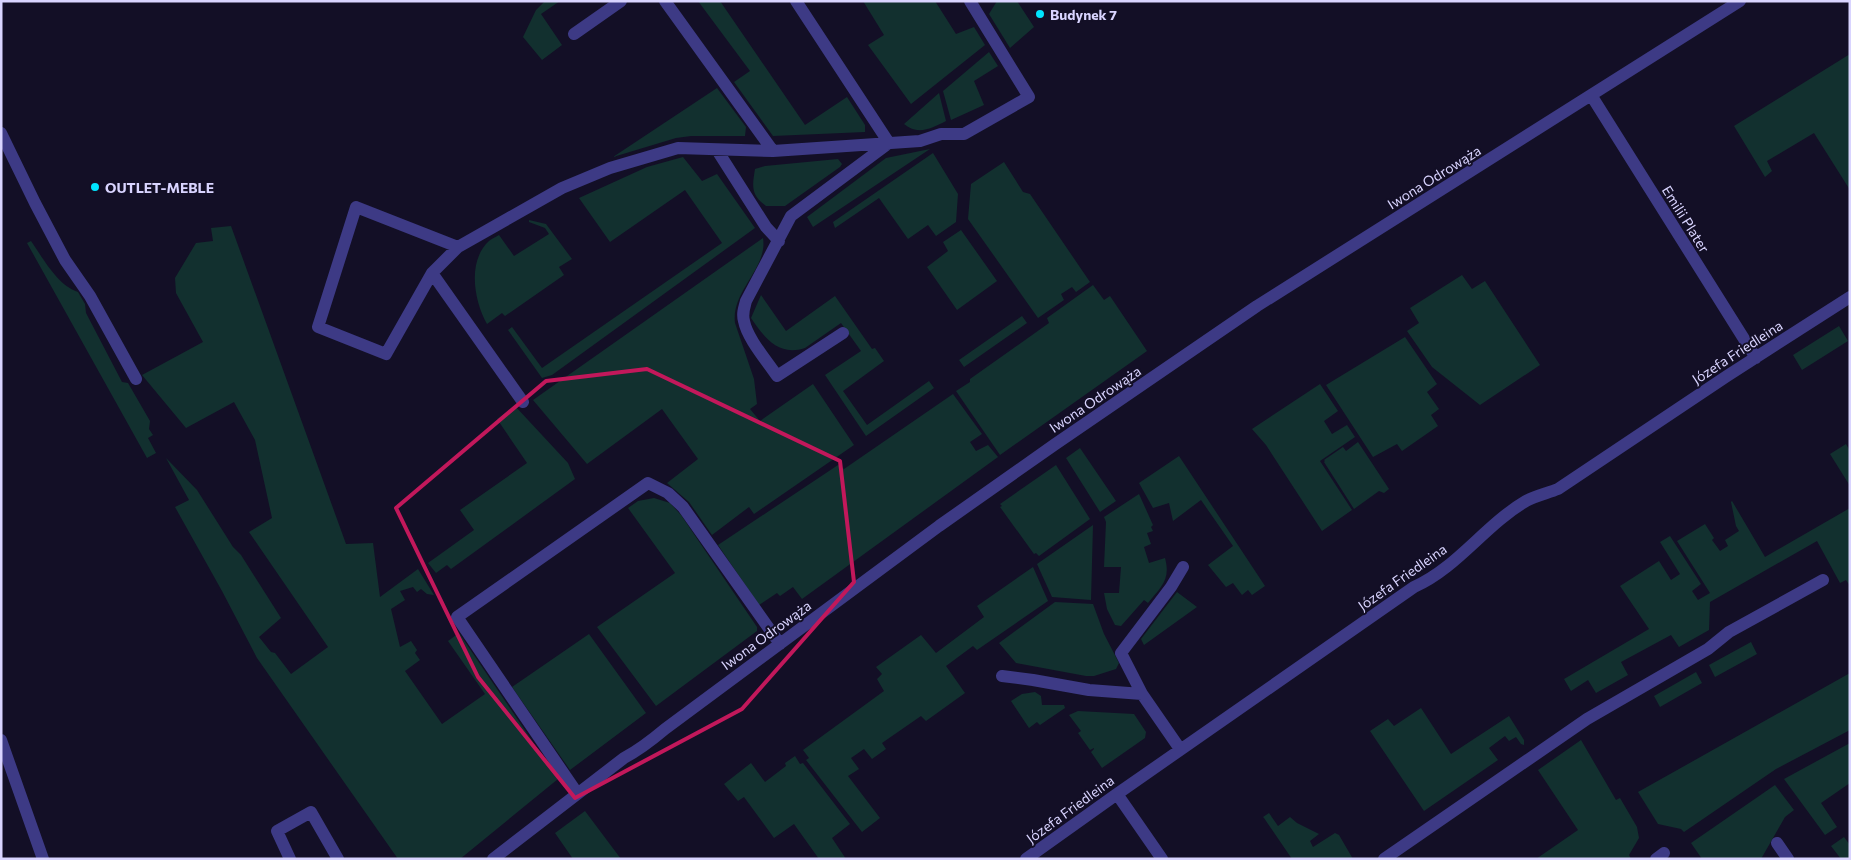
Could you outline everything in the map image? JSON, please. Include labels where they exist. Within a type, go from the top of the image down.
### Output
[{"type":"street","points":[[574,34],[621,1]]},
{"type":"street","points":[[666,1],[773,151]]},
{"type":"street","points":[[796,1],[889,143]]},
{"type":"street","points":[[458,247],[356,207],[318,327],[386,354],[432,273],[458,247],[541,199],[610,168],[643,157],[678,148],[773,151],[920,141],[941,134],[964,134],[1029,97],[970,1]]},
{"type":"street","name":"Iwona Odrowąża","points":[[493,859],[624,758],[648,743],[1004,480],[1257,306],[1740,1]]},
{"type":"street","name":"Emilii Plater","points":[[1591,96],[1756,358]]},
{"type":"street","points":[[1,133],[61,252],[90,296],[136,379]]},
{"type":"street","points":[[842,333],[777,376],[747,331],[743,312],[746,301],[791,216],[889,143]]},
{"type":"street","points":[[717,150],[766,227],[779,240]]},
{"type":"street","points":[[432,273],[522,402]]},
{"type":"street","name":"Józefa Friedleina","points":[[1026,859],[1180,749],[1443,570],[1504,516],[1527,500],[1558,489],[1850,297]]},
{"type":"street","points":[[577,793],[457,617],[648,483],[668,493],[683,507],[780,644]]},
{"type":"street","points":[[1180,749],[1142,694],[1121,653],[1171,587],[1183,567]]},
{"type":"street","points":[[1384,859],[1587,719],[1708,649],[1729,632],[1823,580]]},
{"type":"street","points":[[1002,676],[1089,690],[1142,694]]},
{"type":"street","points":[[1,740],[43,859]]},
{"type":"street","points":[[1117,794],[1162,859]]},
{"type":"street","points":[[290,859],[277,831],[311,812],[338,859]]},
{"type":"street","points":[[1777,844],[1788,859]]},
{"type":"highlighted area","points":[[647,369],[840,461],[854,582],[742,709],[575,798],[478,677],[396,508],[546,381]]},
{"type":"green space","points":[[545,1],[560,1],[541,14],[562,45],[542,60],[523,37],[536,10]]},
{"type":"green space","points":[[698,1],[720,1],[805,125],[847,97],[865,125],[865,132],[773,136],[734,82],[750,71]]},
{"type":"green space","points":[[863,1],[935,1],[956,34],[974,27],[985,45],[911,104],[868,45],[884,35]]},
{"type":"green space","points":[[997,1],[1017,1],[1034,27],[1010,48],[989,14]]},
{"type":"green space","points":[[989,52],[998,66],[974,81],[984,105],[951,120],[943,91]]},
{"type":"green space","points":[[1850,54],[1850,190],[1814,133],[1767,161],[1772,171],[1765,177],[1734,126]]},
{"type":"green space","points":[[717,88],[746,127],[745,136],[691,136],[676,138],[613,157]]},
{"type":"green space","points":[[939,93],[946,121],[925,130],[914,130],[904,124]]},
{"type":"green space","points":[[930,149],[813,227],[807,217],[886,158]]},
{"type":"green space","points":[[933,153],[958,194],[956,222],[936,236],[928,225],[908,239],[879,198],[835,228],[833,222]]},
{"type":"green space","points":[[683,157],[702,181],[717,174],[755,228],[552,375],[542,378],[508,330],[512,327],[542,368],[722,243],[685,190],[610,242],[579,198],[647,167]]},
{"type":"green space","points":[[838,159],[842,164],[840,167],[785,206],[766,206],[755,194],[753,181],[755,169],[765,166]]},
{"type":"green space","points":[[1004,162],[1023,192],[1030,194],[1090,282],[1076,292],[1072,287],[1061,294],[1064,300],[1038,318],[968,219],[971,184]]},
{"type":"green space","points":[[529,220],[546,224],[572,259],[559,267],[564,275],[505,316],[502,313],[487,324],[482,315],[475,281],[475,270],[482,249],[489,241],[499,235],[514,256],[549,234],[545,228],[529,222]]},
{"type":"green space","points":[[231,226],[346,544],[373,543],[380,597],[418,569],[434,595],[427,594],[421,589],[417,592],[413,587],[400,591],[405,600],[391,609],[400,647],[411,641],[417,650],[415,653],[420,660],[405,671],[442,724],[485,694],[448,641],[459,633],[558,779],[460,859],[398,859],[257,658],[175,507],[189,500],[166,458],[197,490],[281,618],[259,637],[271,652],[275,653],[291,674],[328,647],[249,532],[272,518],[255,440],[234,402],[186,428],[142,375],[203,342],[176,293],[175,278],[196,243],[213,241],[211,228]]},
{"type":"green space","points":[[961,230],[997,281],[957,310],[927,267],[948,251],[943,242]]},
{"type":"green space","points":[[763,238],[763,249],[760,259],[738,300],[735,311],[735,323],[754,379],[757,404],[750,409],[760,421],[813,384],[854,445],[754,514],[749,507],[712,535],[689,502],[667,483],[698,459],[662,409],[587,464],[533,400]]},
{"type":"green space","points":[[31,241],[57,277],[78,292],[85,304],[86,313],[122,382],[128,383],[150,421],[149,429],[153,435],[148,438],[156,453],[147,458],[27,243]]},
{"type":"green space","points":[[1462,275],[1472,289],[1485,281],[1540,365],[1480,405],[1432,367],[1407,331],[1419,323],[1410,308]]},
{"type":"green space","points":[[1093,285],[1104,300],[1110,296],[1147,351],[1000,455],[956,391],[1049,323],[1047,318]]},
{"type":"green space","points":[[761,295],[786,331],[835,296],[872,349],[875,348],[884,361],[843,391],[867,425],[929,381],[934,388],[866,436],[825,375],[861,351],[841,323],[805,348],[787,350],[773,344],[751,318]]},
{"type":"green space","points":[[1022,316],[1027,323],[964,367],[959,360]]},
{"type":"green space","points":[[1839,326],[1848,341],[1802,370],[1793,355]]},
{"type":"green space","points":[[1405,337],[1437,384],[1427,392],[1439,409],[1431,415],[1438,426],[1402,451],[1397,444],[1373,457],[1326,385]]},
{"type":"green space","points":[[1320,384],[1338,411],[1324,421],[1332,434],[1347,425],[1355,437],[1320,461],[1352,510],[1322,531],[1266,445],[1252,429]]},
{"type":"green space","points":[[953,394],[982,434],[970,442],[976,451],[988,445],[998,457],[802,599],[793,587],[780,596],[777,593],[759,605],[718,545],[838,465],[844,469]]},
{"type":"green space","points":[[515,406],[568,463],[575,479],[451,569],[447,565],[436,573],[428,563],[474,530],[460,510],[527,463],[497,419]]},
{"type":"green space","points":[[1358,442],[1389,489],[1384,493],[1379,491],[1354,509],[1324,460],[1343,447],[1346,451]]},
{"type":"green space","points":[[1846,444],[1850,451],[1850,486],[1830,454]]},
{"type":"green space","points":[[1080,448],[1116,501],[1100,512],[1066,458]]},
{"type":"green space","points":[[1179,456],[1265,586],[1252,595],[1248,590],[1242,595],[1233,583],[1226,587],[1208,565],[1233,546],[1201,500],[1173,521],[1169,503],[1153,508],[1139,483]]},
{"type":"green space","points":[[1056,465],[1090,519],[1039,556],[1036,553],[1034,554],[1000,507],[1002,506],[1000,504]]},
{"type":"green space","points":[[1139,494],[1153,525],[1151,527],[1153,531],[1147,533],[1151,544],[1144,547],[1149,563],[1165,558],[1167,572],[1161,588],[1148,603],[1144,600],[1121,626],[1115,625],[1107,609],[1104,593],[1119,593],[1121,567],[1104,567],[1106,522],[1104,517]]},
{"type":"green space","points":[[654,498],[670,503],[681,515],[757,627],[757,631],[656,706],[597,627],[675,573],[628,508],[638,501]]},
{"type":"green space","points":[[1732,501],[1765,557],[1850,508],[1850,586],[1846,580],[1840,583],[1817,541],[1710,602],[1709,630],[1679,647],[1671,635],[1621,662],[1628,675],[1596,693],[1588,680],[1571,691],[1564,679],[1649,629],[1620,586],[1659,561],[1671,580],[1680,574],[1660,542],[1670,536],[1701,584],[1692,591],[1698,600],[1710,593],[1677,541],[1705,524],[1714,538],[1712,540],[1720,551],[1728,546],[1725,540],[1739,531],[1736,526]]},
{"type":"green space","points":[[1093,525],[1091,600],[1052,597],[1037,564]]},
{"type":"green space","points":[[1033,567],[1048,601],[977,650],[973,646],[946,666],[965,693],[926,721],[921,716],[882,743],[886,749],[872,759],[864,749],[851,758],[859,769],[848,776],[880,818],[862,832],[806,760],[809,758],[803,750],[884,691],[877,679],[882,674],[876,667],[921,635],[936,653],[984,617],[977,606]]},
{"type":"green space","points":[[1177,592],[1197,607],[1144,645],[1141,639]]},
{"type":"green space","points":[[1055,602],[1093,604],[1104,634],[1119,663],[1116,669],[1094,676],[1086,676],[1016,663],[999,643]]},
{"type":"green space","points":[[589,634],[646,713],[570,770],[512,687]]},
{"type":"green space","points":[[1751,642],[1757,654],[1715,677],[1709,665]]},
{"type":"green space","points":[[1696,672],[1702,683],[1660,707],[1654,696]]},
{"type":"green space","points":[[1850,673],[1850,730],[1776,769],[1684,832],[1681,829],[1658,824],[1638,792]]},
{"type":"green space","points":[[1035,692],[1041,696],[1042,705],[1064,705],[1065,708],[1040,725],[1037,722],[1029,728],[1011,701],[1022,694]]},
{"type":"green space","points":[[1421,708],[1451,754],[1509,716],[1524,740],[1524,745],[1516,737],[1509,741],[1505,736],[1489,748],[1498,760],[1424,811],[1370,731],[1388,719],[1394,726]]},
{"type":"green space","points":[[1078,711],[1134,714],[1146,732],[1145,738],[1102,768],[1091,752],[1094,748],[1090,750],[1078,733],[1081,731],[1069,715]]},
{"type":"green space","points":[[1581,740],[1616,800],[1620,798],[1637,827],[1639,838],[1629,855],[1631,859],[1536,859],[1578,830],[1538,770]]},
{"type":"green space","points":[[1850,743],[1850,783],[1821,803],[1837,827],[1825,835],[1784,779]]},
{"type":"green space","points":[[795,756],[800,764],[803,763],[850,824],[832,838],[846,859],[819,859],[794,824],[774,838],[744,797],[738,801],[724,784],[751,763],[765,782],[786,766],[785,763]]},
{"type":"green space","points":[[1775,785],[1794,810],[1785,817],[1761,859],[1702,859],[1691,843]]},
{"type":"green space","points":[[585,811],[621,859],[573,859],[555,833]]},
{"type":"green space","points":[[1269,813],[1278,826],[1290,817],[1297,823],[1319,834],[1310,841],[1313,847],[1335,833],[1339,835],[1353,859],[1292,859],[1263,817]]},
{"type":"green space","points":[[1844,837],[1850,845],[1850,859],[1841,859],[1831,846]]},
{"type":"place","name":"Budynek 7","points":[[1040,14]]},
{"type":"place","name":"OUTLET-MEBLE","points":[[95,187]]}]
